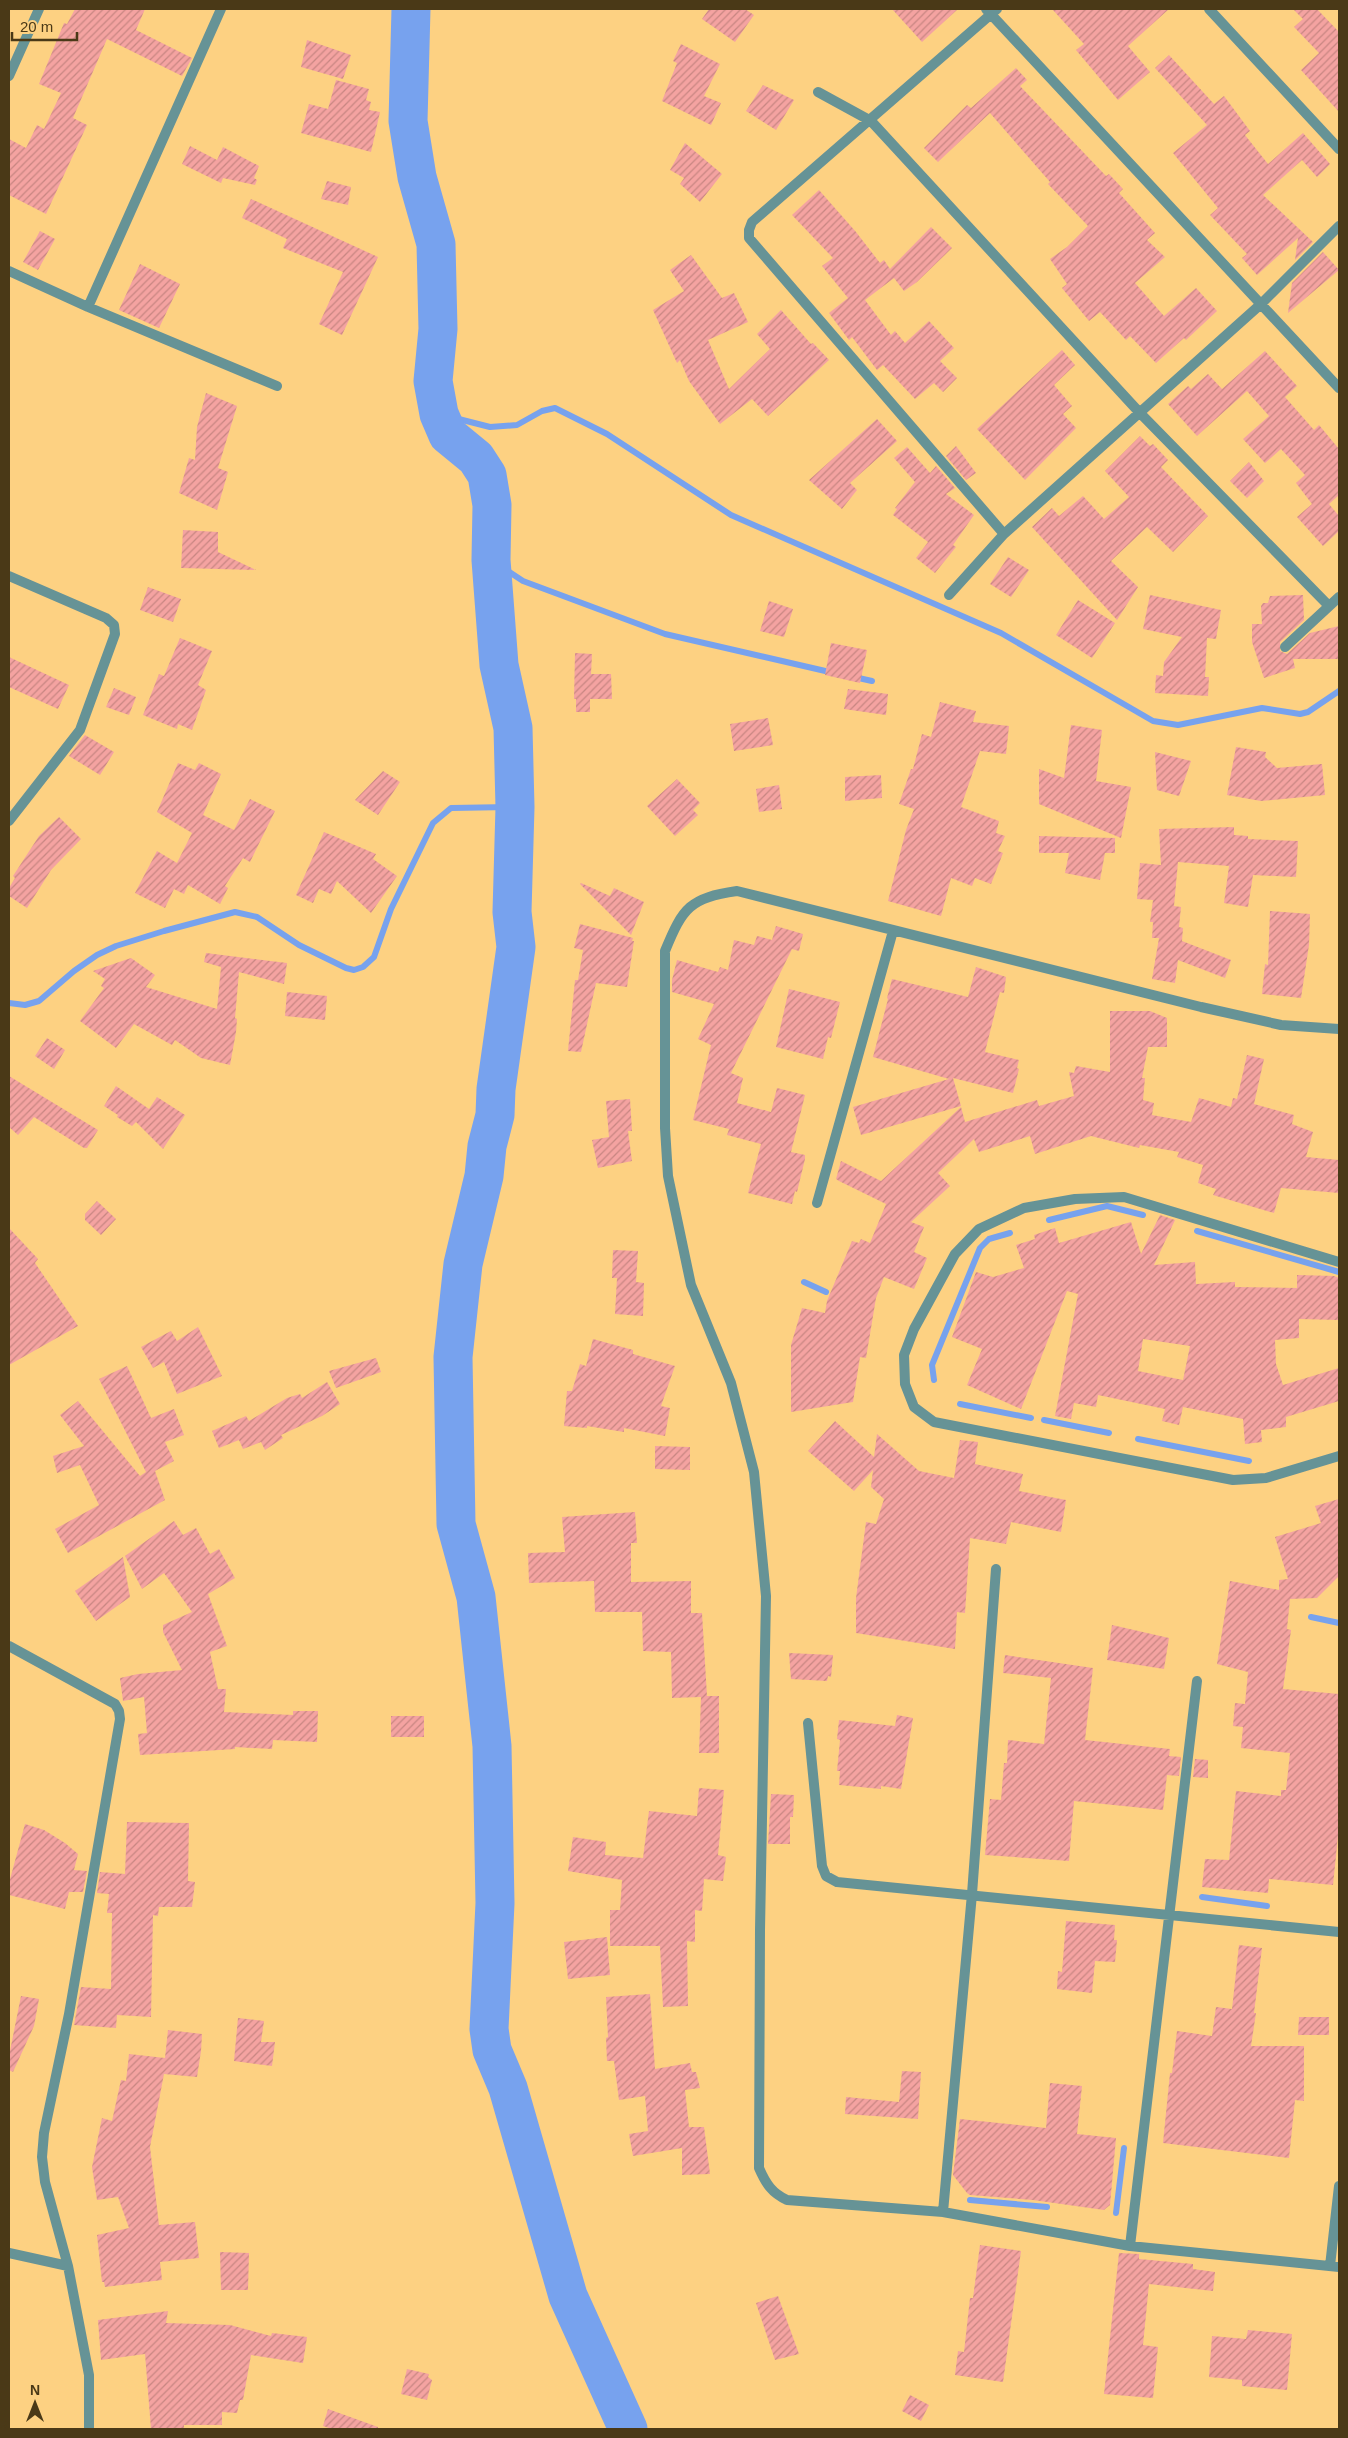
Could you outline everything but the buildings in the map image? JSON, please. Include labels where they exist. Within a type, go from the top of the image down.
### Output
[{"type":"street","points":[[9,76],[39,9]]},
{"type":"street","points":[[88,308],[221,9]]},
{"type":"street","points":[[1209,9],[1339,149]]},
{"type":"street","points":[[1004,534],[749,238],[752,222],[871,121],[991,11],[1339,388]]},
{"type":"street","points":[[818,92],[871,121],[1139,412],[1329,606]]},
{"type":"street","points":[[949,595],[1004,534],[1261,304],[1339,226]]},
{"type":"street","points":[[9,271],[88,308],[277,386]]},
{"type":"street","points":[[9,576],[106,618],[114,625],[115,634],[80,730],[9,822]]},
{"type":"street","points":[[1285,647],[1339,597]]},
{"type":"street","points":[[1339,1029],[1282,1025],[1210,1009],[737,891],[708,895],[688,908],[674,930],[665,951],[665,1128],[668,1176],[691,1285],[731,1383],[754,1472],[766,1596],[760,1930],[759,2168],[766,2182],[774,2194],[787,2200],[943,2212],[1130,2246],[1335,2266],[1339,2186]]},
{"type":"street","points":[[817,1204],[893,931]]},
{"type":"street","points":[[1339,1262],[1124,1197],[1075,1198],[1024,1208],[979,1229],[955,1254],[914,1329],[904,1355],[905,1384],[914,1407],[934,1422],[1234,1480],[1266,1478],[1339,1456]]},
{"type":"street","points":[[943,2212],[972,1894],[996,1569]]},
{"type":"street","points":[[9,1646],[115,1704],[119,1711],[120,1719],[69,2014],[44,2133],[42,2157],[46,2182],[68,2266],[89,2375],[89,2429]]},
{"type":"street","points":[[1130,2246],[1171,1914],[1197,1681]]},
{"type":"street","points":[[808,1723],[822,1866],[826,1876],[837,1882],[1339,1932]]},
{"type":"street","points":[[9,2253],[68,2266]]},
{"type":"waterway","points":[[411,9],[408,121],[417,177],[436,244],[438,329],[433,381],[439,414],[448,435],[476,458],[487,475],[492,505],[491,560],[499,665],[513,728],[515,807],[512,912],[516,947],[496,1089],[495,1115],[487,1146],[484,1176],[463,1264],[453,1357],[456,1524],[476,1597],[492,1746],[495,1903],[489,2029],[492,2050],[508,2088],[568,2296],[628,2429]]},
{"type":"waterway","points":[[439,414],[490,427],[517,425],[542,411],[555,408],[607,434],[731,515],[1001,633],[1153,721],[1178,725],[1262,708],[1300,714],[1308,712],[1339,691]]},
{"type":"waterway","points":[[491,560],[523,581],[665,634],[834,673]]},
{"type":"waterway","points":[[854,677],[872,681]]},
{"type":"waterway","points":[[9,1003],[25,1005],[39,1001],[74,971],[97,955],[116,946],[235,912],[257,917],[299,945],[346,968],[354,970],[363,967],[374,957],[391,909],[433,823],[451,808],[515,807]]},
{"type":"waterway","points":[[1049,1220],[1107,1206],[1143,1215]]},
{"type":"waterway","points":[[1197,1231],[1339,1272]]},
{"type":"waterway","points":[[934,1380],[932,1365],[980,1248],[989,1239],[1010,1233]]},
{"type":"waterway","points":[[804,1282],[826,1292]]},
{"type":"waterway","points":[[960,1404],[1031,1418]]},
{"type":"waterway","points":[[1044,1420],[1109,1433]]},
{"type":"waterway","points":[[1138,1439],[1249,1461]]},
{"type":"waterway","points":[[1311,1617],[1339,1623]]},
{"type":"waterway","points":[[1202,1897],[1267,1906]]},
{"type":"waterway","points":[[1116,2213],[1124,2148]]},
{"type":"waterway","points":[[970,2200],[1047,2207]]}]
